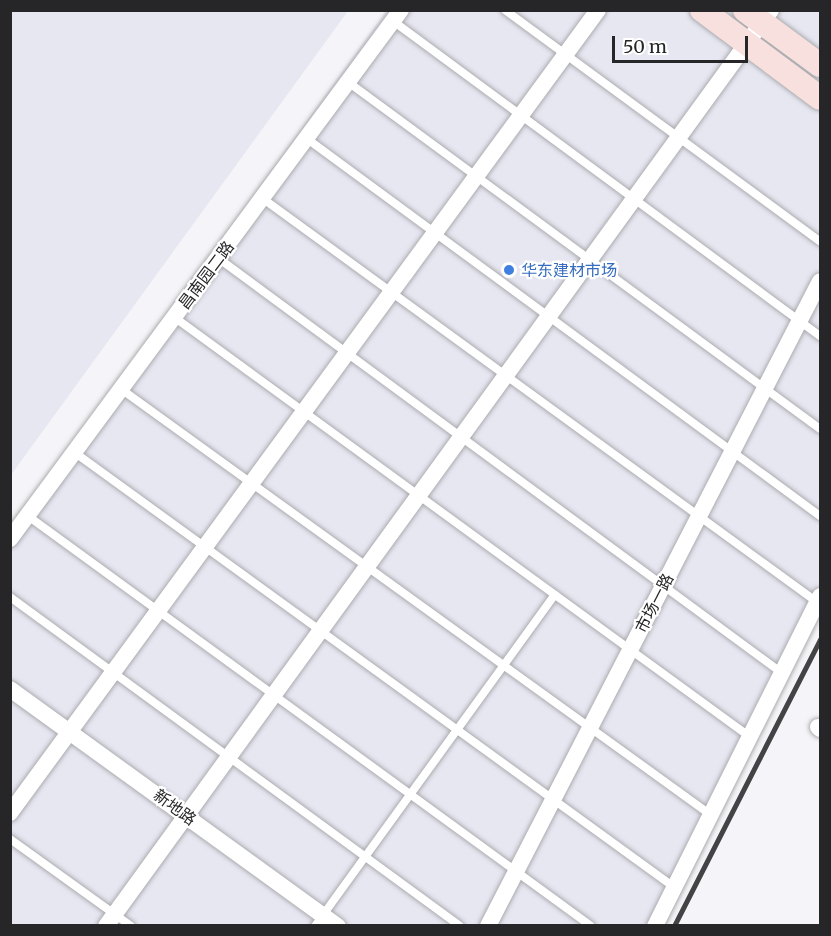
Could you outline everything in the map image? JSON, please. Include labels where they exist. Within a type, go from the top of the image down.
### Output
[{"type":"street","points":[[10,813],[598,10]]},
{"type":"street","points":[[702,10],[820,98]]},
{"type":"street","points":[[110,920],[188,816],[747,44],[760,14],[820,65]]},
{"type":"street","name":"昌南园二路","points":[[10,539],[397,16]]},
{"type":"street","name":"市场一路","points":[[488,926],[820,281]]},
{"type":"street","points":[[655,926],[819,599]]},
{"type":"street","name":"新地路","points":[[10,689],[188,816],[319,920],[338,926]]},
{"type":"lane","points":[[505,10],[820,241]]},
{"type":"lane","points":[[397,16],[521,116],[820,336]]},
{"type":"lane","points":[[348,82],[820,429]]},
{"type":"lane","points":[[306,138],[820,516]]},
{"type":"lane","points":[[262,198],[699,516],[819,599]]},
{"type":"lane","points":[[218,258],[782,673]]},
{"type":"lane","points":[[174,317],[750,737]]},
{"type":"lane","points":[[121,389],[711,815]]},
{"type":"lane","points":[[74,452],[674,887]]},
{"type":"lane","points":[[28,516],[591,926]]},
{"type":"lane","points":[[319,920],[555,595]]},
{"type":"lane","points":[[10,597],[460,926]]},
{"type":"lane","points":[[10,839],[110,920],[131,926]]},
{"type":"shaded area","points":[[10,11],[348,11],[11,475]]},
{"type":"shaded area","name":"华东建材市场","points":[[386,11],[820,11],[820,611],[663,925],[11,926],[11,530]]},
{"type":"railway","points":[[674,926],[820,639]]},
{"type":"place","name":"华东建材市场","points":[[509,270]]}]
